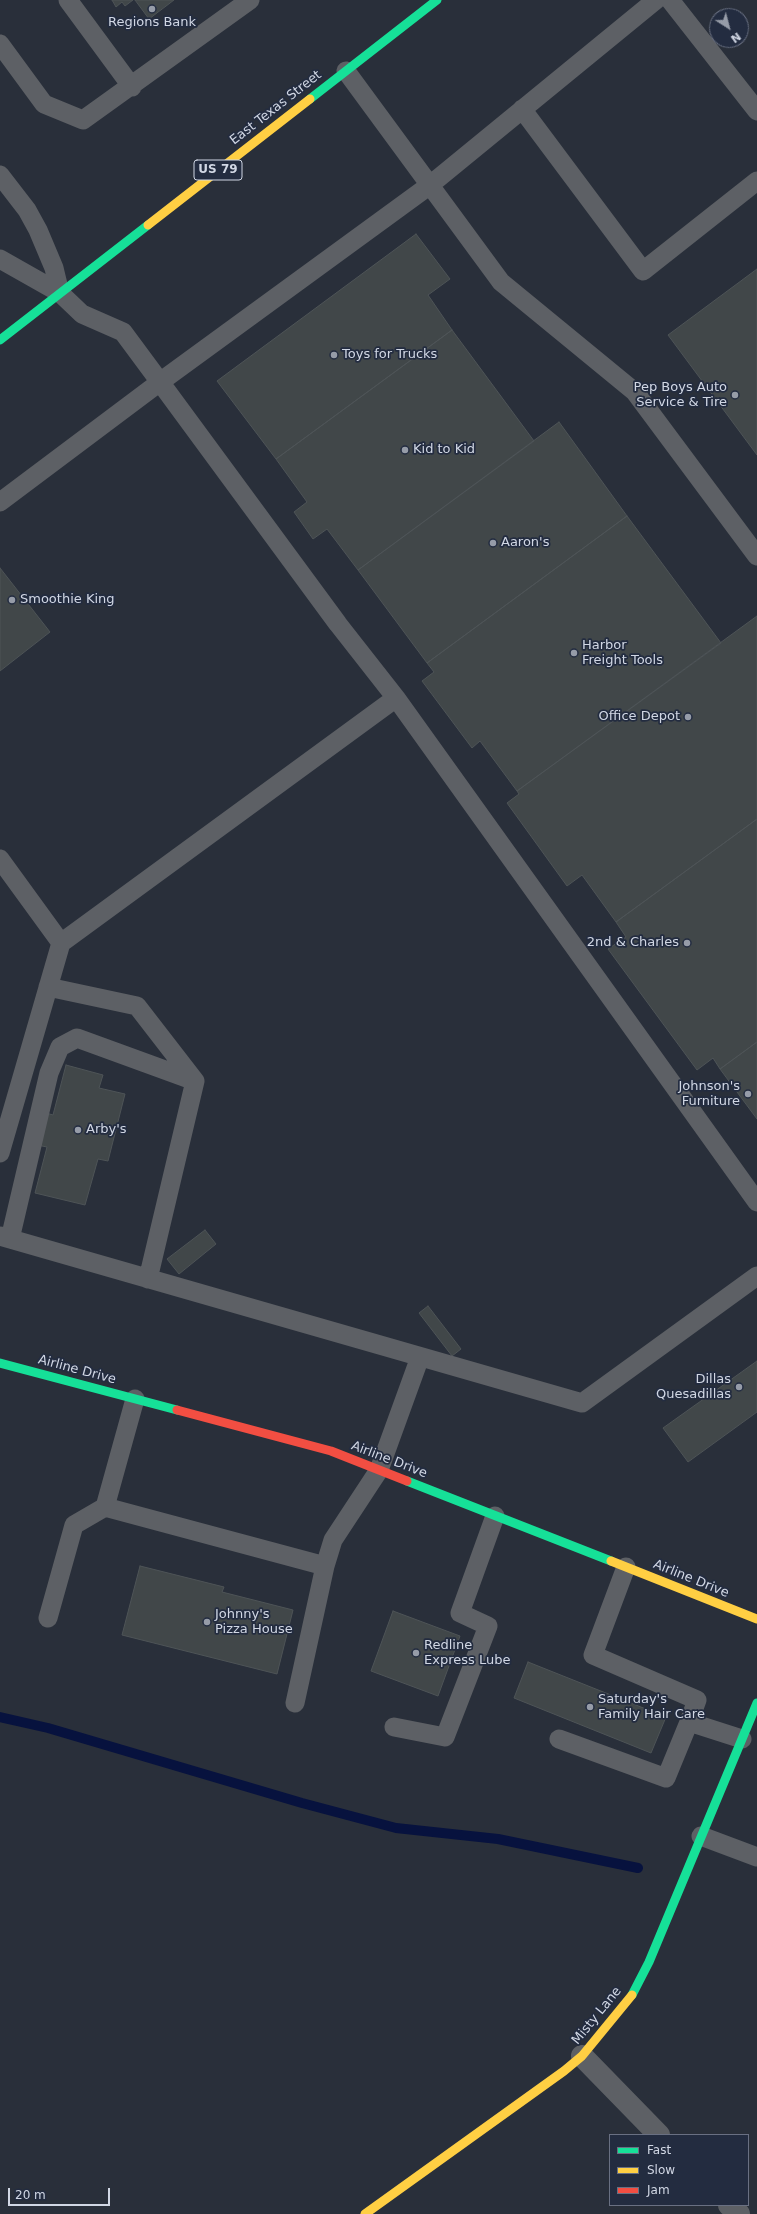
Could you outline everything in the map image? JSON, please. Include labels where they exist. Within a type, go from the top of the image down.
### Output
[{"type":"main road","name":"East Texas Street","points":[[0,340],[437,0]]},
{"type":"main road","name":"Airline Drive","points":[[0,1363],[331,1452],[757,1619]]},
{"type":"main road","name":"Misty Lane","points":[[365,2214],[531,2096],[582,2056],[630,2000],[649,1962],[757,1703]]},
{"type":"street","points":[[582,2056],[659,2134]]},
{"type":"street","points":[[730,2206],[738,2214]]},
{"type":"lane","points":[[68,0],[132,87]]},
{"type":"lane","points":[[0,44],[44,104],[83,120],[132,87],[250,0]]},
{"type":"lane","points":[[0,502],[160,382],[430,185],[656,0]]},
{"type":"lane","points":[[670,0],[757,110]]},
{"type":"lane","points":[[346,71],[501,282],[635,392],[757,556]]},
{"type":"lane","points":[[522,109],[643,271],[757,181]]},
{"type":"lane","points":[[0,175],[27,210],[38,230],[54,268],[60,293]]},
{"type":"lane","points":[[0,259],[60,293],[82,314],[123,332],[338,624],[396,698],[757,1202]]},
{"type":"lane","points":[[0,1153],[61,943],[396,698]]},
{"type":"lane","points":[[1,866],[61,943]]},
{"type":"lane","points":[[48,987],[138,1006],[195,1081]]},
{"type":"lane","points":[[195,1081],[77,1038],[60,1047],[49,1073],[5,1238],[582,1403],[757,1276]]},
{"type":"lane","points":[[148,1279],[195,1081]]},
{"type":"lane","points":[[295,1703],[325,1566],[333,1540],[379,1470],[420,1357]]},
{"type":"lane","points":[[48,1618],[74,1525],[105,1507],[135,1399]]},
{"type":"lane","points":[[105,1507],[325,1566]]},
{"type":"lane","points":[[394,1727],[445,1737],[488,1626],[460,1613],[495,1516]]},
{"type":"lane","points":[[559,1739],[666,1778],[689,1722],[697,1700],[592,1655],[626,1567]]},
{"type":"lane","points":[[689,1722],[742,1740]]},
{"type":"lane","points":[[701,1836],[757,1857]]},
{"type":"building","name":"Regions Bank","points":[[112,0],[133,0],[125,6],[122,2],[116,7]]},
{"type":"building","name":"Regions Bank","points":[[135,0],[174,0],[149,19]]},
{"type":"building","name":"Toys for Trucks","points":[[416,234],[450,279],[428,295],[452,330],[276,459],[217,381]]},
{"type":"building","name":"Pep Boys Auto Service & Tire","points":[[757,269],[757,455],[668,335]]},
{"type":"building","name":"Kid to Kid","points":[[452,330],[534,441],[358,570],[327,529],[313,539],[294,512],[307,502],[276,459]]},
{"type":"building","name":"Aaron's","points":[[559,422],[627,516],[427,663],[358,570]]},
{"type":"building","name":"Harbor Freight Tools","points":[[627,516],[721,643],[517,791],[480,741],[472,748],[422,681],[434,672],[427,663]]},
{"type":"building","name":"Smoothie King","points":[[0,568],[50,632],[0,671]]},
{"type":"building","name":"Office Depot","points":[[757,616],[757,819],[616,922],[582,875],[567,886],[507,803],[519,794],[517,791]]},
{"type":"building","name":"2nd & Charles","points":[[757,819],[757,1042],[720,1069],[713,1058],[697,1070],[608,949],[626,937],[616,922]]},
{"type":"building","name":"Johnson's Furniture","points":[[757,1042],[757,1119],[720,1069]]},
{"type":"building","name":"Arby's","points":[[66,1065],[103,1075],[99,1088],[125,1094],[108,1161],[98,1159],[85,1205],[35,1193],[47,1147],[37,1145],[46,1113],[53,1115]]},
{"type":"building","points":[[205,1230],[216,1244],[179,1274],[167,1259]]},
{"type":"building","points":[[428,1306],[461,1349],[452,1356],[419,1313]]},
{"type":"building","name":"Dillas Quesadillas","points":[[757,1361],[757,1412],[688,1462],[663,1428]]},
{"type":"building","name":"Johnny's Pizza House","points":[[140,1566],[224,1587],[222,1592],[293,1610],[277,1674],[122,1635]]},
{"type":"building","name":"Redline Express Lube","points":[[393,1611],[460,1636],[438,1696],[371,1671]]},
{"type":"building","name":"Saturday's Family Hair Care","points":[[528,1662],[666,1717],[651,1753],[514,1698]]},
{"type":"waterway","points":[[0,1717],[48,1728],[302,1803],[396,1828],[498,1839],[638,1868]]},
{"type":"traffic: fast","points":[[310,99],[437,0]]},
{"type":"traffic: fast","points":[[0,340],[148,225]]},
{"type":"traffic: fast","points":[[0,1363],[177,1410]]},
{"type":"traffic: fast","points":[[407,1481],[611,1561]]},
{"type":"traffic: fast","points":[[632,1995],[649,1962],[757,1703]]},
{"type":"traffic: slow","points":[[148,225],[310,99]]},
{"type":"traffic: slow","points":[[611,1561],[757,1619]]},
{"type":"traffic: slow","points":[[365,2214],[564,2071],[582,2056],[632,1995]]},
{"type":"traffic: jam","points":[[177,1410],[331,1451],[407,1481]]},
{"type":"place","name":"Regions Bank","points":[[152,9]]},
{"type":"place","name":"Toys for Trucks","points":[[334,355]]},
{"type":"place","name":"Pep Boys Auto Service & Tire","points":[[735,395]]},
{"type":"place","name":"Kid to Kid","points":[[405,450]]},
{"type":"place","name":"Aaron's","points":[[493,543]]},
{"type":"place","name":"Smoothie King","points":[[12,600]]},
{"type":"place","name":"Harbor Freight Tools","points":[[574,653]]},
{"type":"place","name":"Office Depot","points":[[688,717]]},
{"type":"place","name":"2nd & Charles","points":[[687,943]]},
{"type":"place","name":"Johnson's Furniture","points":[[748,1094]]},
{"type":"place","name":"Arby's","points":[[78,1130]]},
{"type":"place","name":"Dillas Quesadillas","points":[[739,1387]]},
{"type":"place","name":"Johnny's Pizza House","points":[[207,1622]]},
{"type":"place","name":"Redline Express Lube","points":[[416,1653]]},
{"type":"place","name":"Saturday's Family Hair Care","points":[[590,1707]]}]
